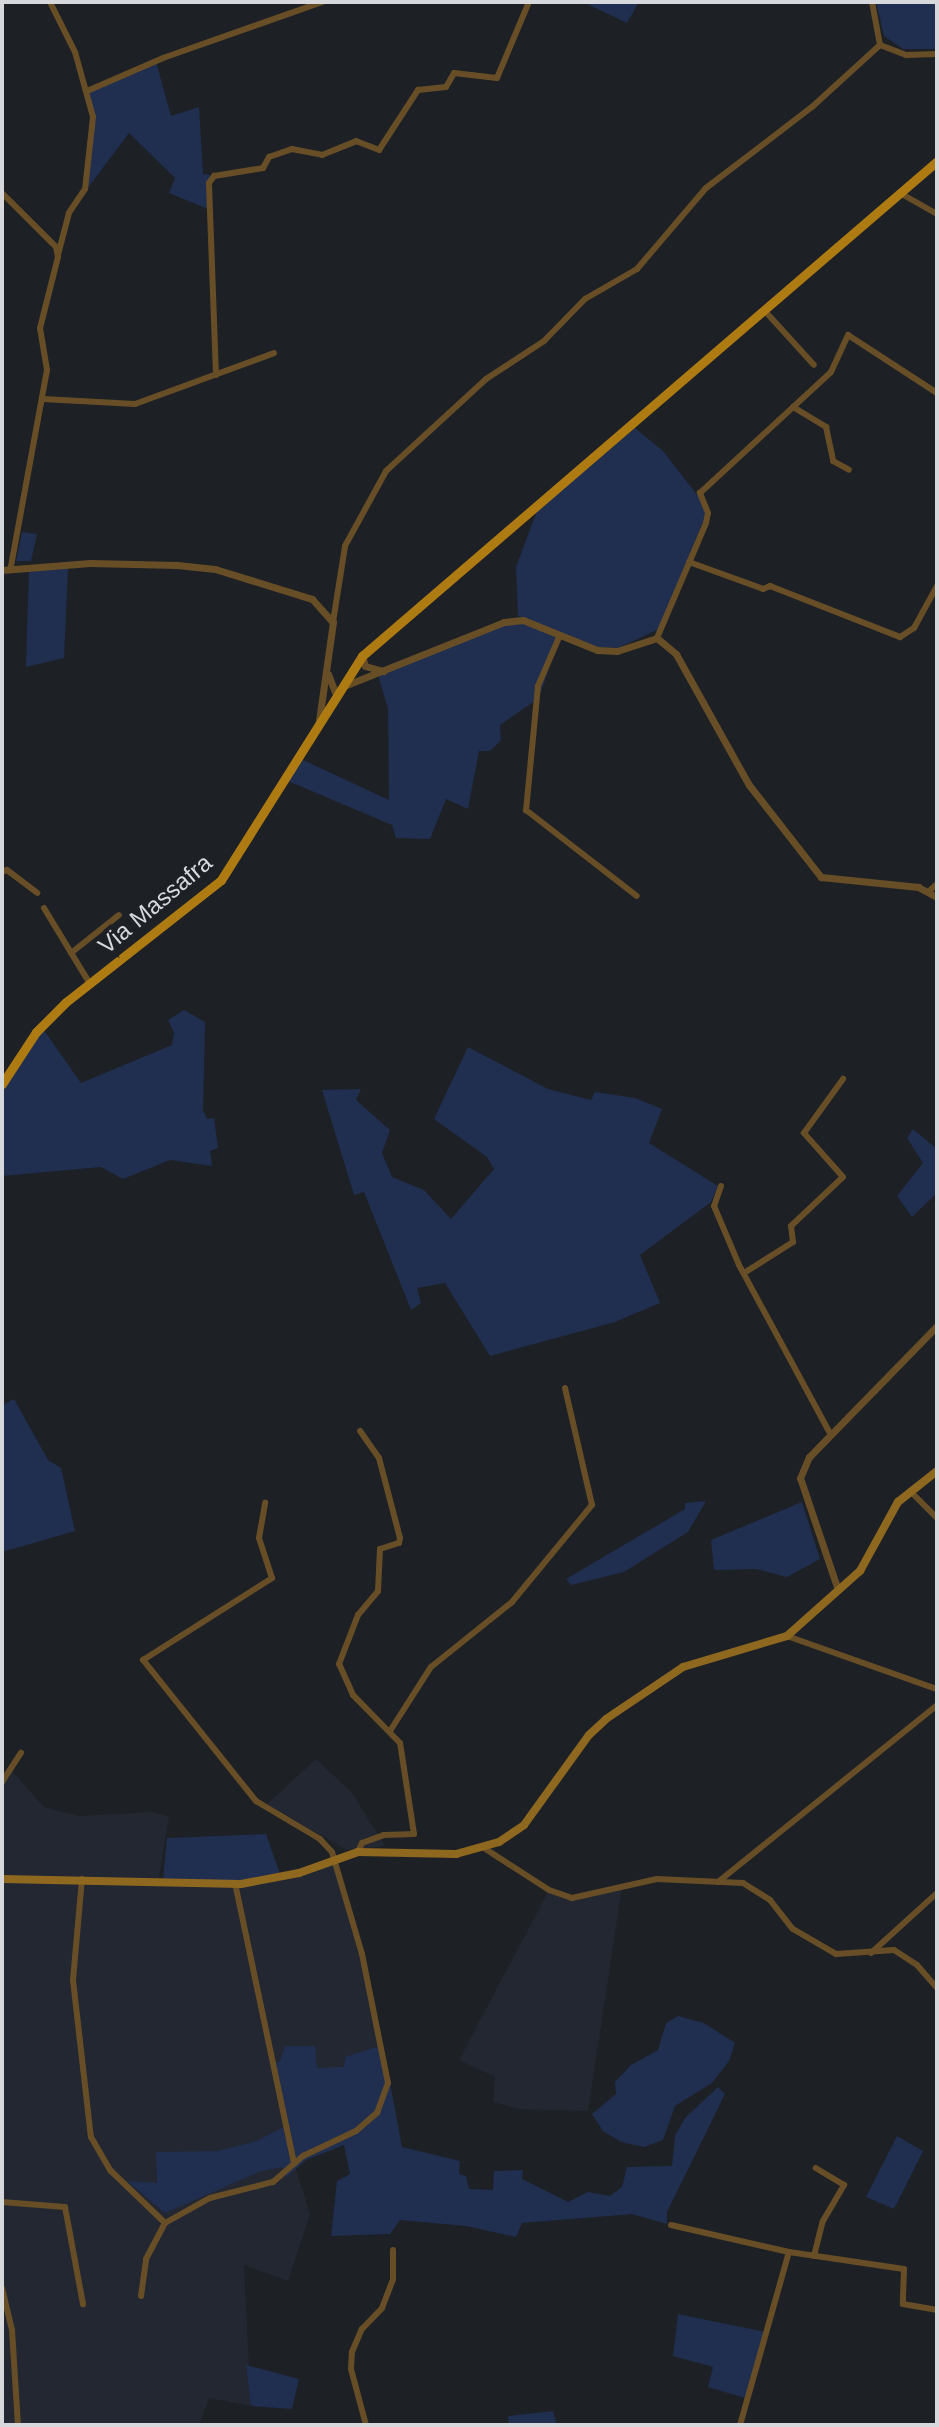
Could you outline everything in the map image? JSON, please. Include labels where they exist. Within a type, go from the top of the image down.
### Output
[{"type":"main road","name":"Via Massafra","points":[[2,1084],[36,1032],[90,984],[221,880],[335,692],[362,656],[937,161]]},
{"type":"main road","points":[[2,1879],[235,1883],[299,1873],[358,1852],[427,1855],[484,1848],[524,1825],[589,1735],[606,1719],[683,1667],[787,1636],[860,1571],[881,1527],[910,1491],[937,1471]]},
{"type":"street","points":[[11,567],[43,399],[47,357],[40,328],[69,213],[85,189],[93,117],[87,91],[50,2]]},
{"type":"street","points":[[87,91],[163,58],[322,2]]},
{"type":"street","points":[[216,375],[209,183],[214,176],[263,168],[269,157],[292,149],[322,155],[356,141],[379,150],[418,90],[446,87],[454,73],[497,78],[529,2]]},
{"type":"street","points":[[872,2],[880,45]]},
{"type":"street","points":[[880,45],[906,55],[937,54]]},
{"type":"street","points":[[319,722],[345,546],[386,471],[486,379],[544,341],[585,299],[637,269],[706,188],[812,107],[880,45]]},
{"type":"street","points":[[2,193],[56,247],[58,257]]},
{"type":"street","points":[[900,193],[937,214]]},
{"type":"street","points":[[764,310],[814,365]]},
{"type":"street","points":[[327,676],[335,692],[504,622],[523,620],[597,650],[617,651],[657,638],[708,513],[700,493],[831,372],[852,335],[937,393]]},
{"type":"street","points":[[43,399],[135,404],[274,353]]},
{"type":"street","points":[[793,407],[826,427],[833,461],[849,470]]},
{"type":"street","points":[[689,562],[763,589],[770,586],[900,637],[914,628],[937,586]]},
{"type":"street","points":[[2,570],[90,563],[215,569],[312,599],[333,622]]},
{"type":"street","points":[[560,635],[538,686],[526,810],[637,896]]},
{"type":"street","points":[[657,638],[676,654],[749,785],[821,877],[843,883],[918,887],[937,897]]},
{"type":"street","points":[[362,656],[365,666],[385,671]]},
{"type":"street","points":[[327,676],[385,671]]},
{"type":"street","points":[[347,674],[374,675]]},
{"type":"street","points":[[2,872],[7,870],[37,893]]},
{"type":"street","points":[[928,892],[937,884]]},
{"type":"street","points":[[44,908],[90,984]]},
{"type":"street","points":[[71,953],[119,915]]},
{"type":"street","points":[[744,1273],[793,1242],[791,1226],[843,1177],[804,1133],[843,1079]]},
{"type":"street","points":[[721,1186],[714,1206],[778,1345],[830,1433]]},
{"type":"street","points":[[838,1590],[800,1478],[809,1457],[830,1433],[937,1326]]},
{"type":"street","points":[[390,1731],[431,1667],[512,1602],[592,1505],[565,1388]]},
{"type":"street","points":[[358,1852],[362,1843],[384,1835],[414,1834],[400,1743],[353,1695],[339,1664],[358,1615],[378,1591],[380,1549],[399,1543],[400,1538],[379,1458],[360,1431]]},
{"type":"street","points":[[910,1491],[937,1518]]},
{"type":"street","points":[[141,2296],[146,2259],[165,2223],[210,2198],[273,2182],[294,2164],[370,2120],[388,2083],[362,1954],[334,1859],[320,1839],[256,1801],[143,1660],[272,1578],[259,1538],[265,1503]]},
{"type":"street","points":[[787,1636],[937,1689]]},
{"type":"street","points":[[718,1882],[937,1705]]},
{"type":"street","points":[[2,1782],[21,1753]]},
{"type":"street","points":[[484,1848],[549,1890],[572,1898],[657,1879],[743,1883],[770,1900],[793,1929],[836,1954],[894,1950],[917,1965],[937,1988]]},
{"type":"street","points":[[82,1879],[73,1980],[91,2137],[111,2171],[165,2223]]},
{"type":"street","points":[[235,1883],[294,2164]]},
{"type":"street","points":[[871,1953],[937,1893]]},
{"type":"street","points":[[814,2256],[823,2221],[844,2185],[816,2168]]},
{"type":"street","points":[[2,2202],[65,2207],[83,2304]]},
{"type":"street","points":[[671,2225],[789,2252],[904,2269],[903,2304],[937,2310]]},
{"type":"street","points":[[366,2425],[351,2369],[352,2352],[362,2329],[382,2308],[393,2279],[393,2250]]},
{"type":"street","points":[[740,2425],[789,2252]]},
{"type":"street","points":[[2,2288],[12,2330],[18,2425]]},
{"type":"shaded area","points":[[583,2],[639,2],[627,23]]},
{"type":"shaded area","points":[[876,2],[937,2],[937,49],[903,49],[884,36]]},
{"type":"shaded area","points":[[156,62],[171,116],[199,107],[203,174],[210,175],[208,209],[169,193],[175,178],[129,133],[87,189],[93,116],[89,92]]},
{"type":"shaded area","points":[[635,428],[663,451],[708,509],[659,629],[618,648],[593,647],[518,616],[516,567],[537,511]]},
{"type":"shaded area","points":[[22,532],[37,534],[31,561],[16,561]]},
{"type":"shaded area","points":[[68,568],[64,658],[26,667],[29,570]]},
{"type":"shaded area","points":[[524,623],[559,638],[539,698],[500,725],[501,740],[490,751],[479,751],[468,809],[446,799],[430,839],[396,838],[392,825],[288,781],[301,759],[389,800],[388,709],[378,675],[506,624]]},
{"type":"shaded area","points":[[184,1010],[205,1022],[203,1110],[207,1119],[214,1118],[218,1148],[210,1151],[212,1166],[170,1160],[123,1179],[101,1167],[2,1176],[2,1090],[43,1029],[81,1083],[172,1045],[174,1033],[168,1020]]},
{"type":"shaded area","points":[[468,1047],[548,1089],[591,1100],[595,1092],[635,1098],[662,1109],[649,1143],[718,1186],[711,1202],[640,1255],[660,1303],[615,1322],[490,1356],[445,1283],[417,1288],[421,1303],[411,1310],[364,1192],[354,1195],[322,1090],[361,1089],[356,1100],[390,1130],[382,1153],[392,1177],[424,1190],[451,1219],[494,1169],[487,1157],[434,1119]]},
{"type":"shaded area","points":[[913,1129],[937,1149],[937,1193],[912,1217],[897,1196],[923,1163],[907,1138]]},
{"type":"shaded area","points":[[14,1399],[48,1460],[61,1468],[75,1531],[2,1552],[2,1405]]},
{"type":"shaded area","points":[[706,1501],[688,1532],[624,1572],[571,1585],[566,1579],[685,1509],[685,1503]]},
{"type":"shaded area","points":[[802,1502],[820,1559],[787,1577],[756,1569],[714,1570],[711,1540]]},
{"type":"shaded area","points":[[316,1759],[352,1793],[385,1846],[346,1850],[267,1804]]},
{"type":"shaded area","points":[[12,1771],[44,1807],[79,1816],[152,1812],[169,1817],[158,1882],[299,1873],[334,1859],[362,1954],[388,2083],[294,2163],[310,2214],[288,2281],[244,2265],[251,2406],[209,2398],[199,2425],[2,2425],[2,1784]]},
{"type":"shaded area","points":[[266,1834],[280,1874],[242,1880],[163,1880],[167,1838]]},
{"type":"shaded area","points":[[622,1887],[588,2111],[518,2109],[493,2102],[495,2077],[459,2060],[549,1890],[572,1898]]},
{"type":"shaded area","points":[[678,2016],[704,2023],[735,2043],[729,2061],[712,2083],[675,2106],[663,2140],[644,2147],[621,2142],[603,2131],[592,2114],[616,2094],[615,2082],[631,2065],[658,2050],[666,2023]]},
{"type":"shaded area","points":[[383,2045],[402,2147],[460,2161],[459,2174],[466,2176],[469,2189],[493,2190],[494,2171],[523,2170],[522,2179],[568,2202],[588,2192],[610,2196],[622,2187],[627,2167],[672,2166],[675,2136],[685,2118],[718,2087],[725,2094],[667,2212],[667,2224],[632,2214],[522,2223],[516,2237],[466,2226],[400,2220],[390,2234],[331,2236],[337,2181],[350,2174],[344,2145],[306,2160],[287,2177],[282,2167],[261,2171],[165,2213],[127,2181],[157,2183],[156,2152],[218,2151],[257,2141],[287,2125],[274,2063],[280,2061],[285,2046],[315,2046],[317,2068],[344,2067],[345,2057]]},
{"type":"shaded area","points":[[897,2136],[923,2151],[894,2209],[866,2197]]},
{"type":"shaded area","points":[[678,2314],[765,2332],[745,2398],[708,2387],[713,2367],[673,2356]]},
{"type":"shaded area","points":[[246,2365],[299,2379],[292,2409],[251,2406]]},
{"type":"shaded area","points":[[553,2411],[557,2425],[509,2425],[508,2416]]}]
